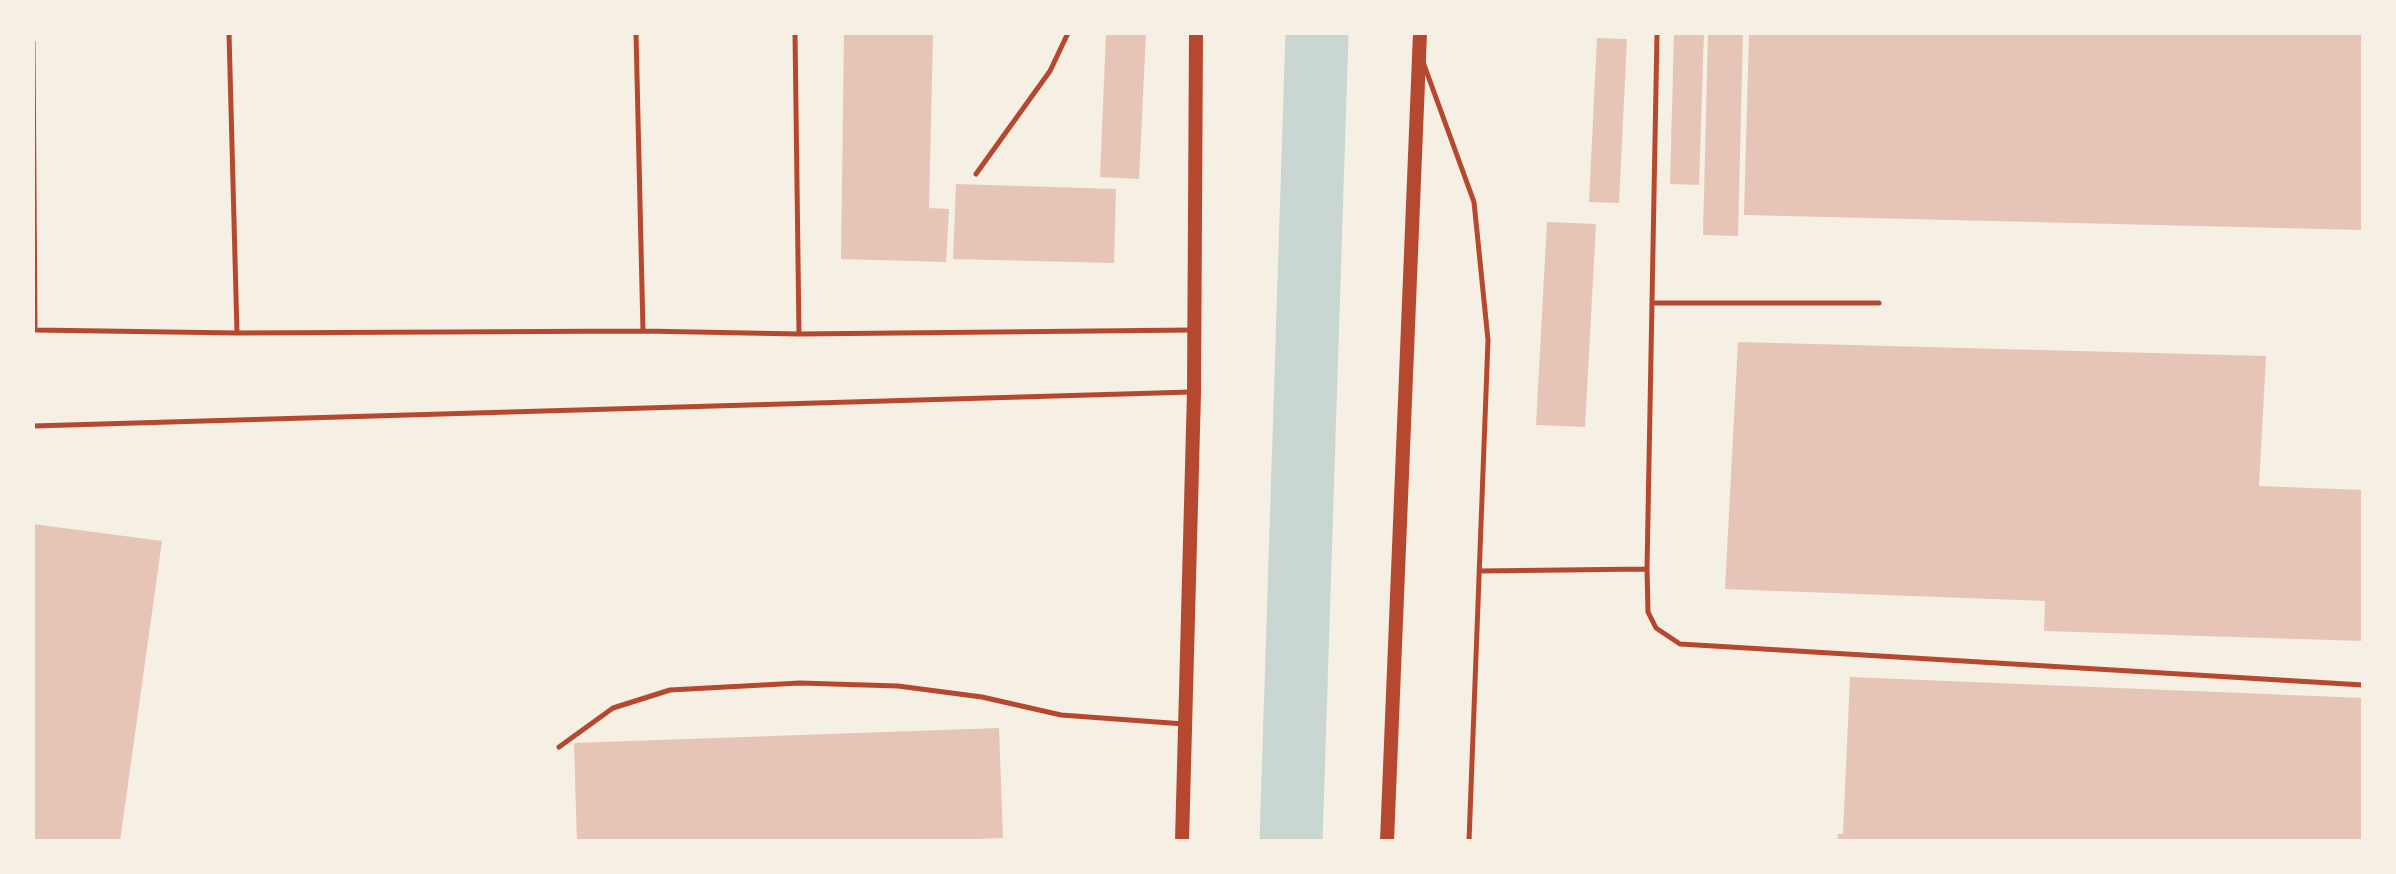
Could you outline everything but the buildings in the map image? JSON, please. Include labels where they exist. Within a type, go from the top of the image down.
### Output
[{"type":"main road","points":[[1182,841],[1194,392],[1196,33]]},
{"type":"main road","points":[[1387,841],[1420,33]]},
{"type":"lane","points":[[229,33],[237,333]]},
{"type":"lane","points":[[636,33],[643,331]]},
{"type":"lane","points":[[795,33],[799,334]]},
{"type":"lane","points":[[976,174],[1050,71],[1069,33]]},
{"type":"lane","points":[[1657,33],[1647,569],[1648,612],[1656,628],[1680,644],[2363,685]]},
{"type":"lane","points":[[33,42],[35,330],[237,333],[643,331],[799,334],[1194,330]]},
{"type":"lane","points":[[1420,53],[1474,202],[1488,340],[1469,841]]},
{"type":"lane","points":[[1653,303],[1879,303]]},
{"type":"lane","points":[[33,426],[1194,392]]},
{"type":"lane","points":[[1479,571],[1647,569]]},
{"type":"lane","points":[[559,747],[613,708],[670,690],[800,682],[898,686],[982,697],[1061,715],[1184,724]]},
{"type":"waterway","points":[[1291,841],[1317,33]]}]
